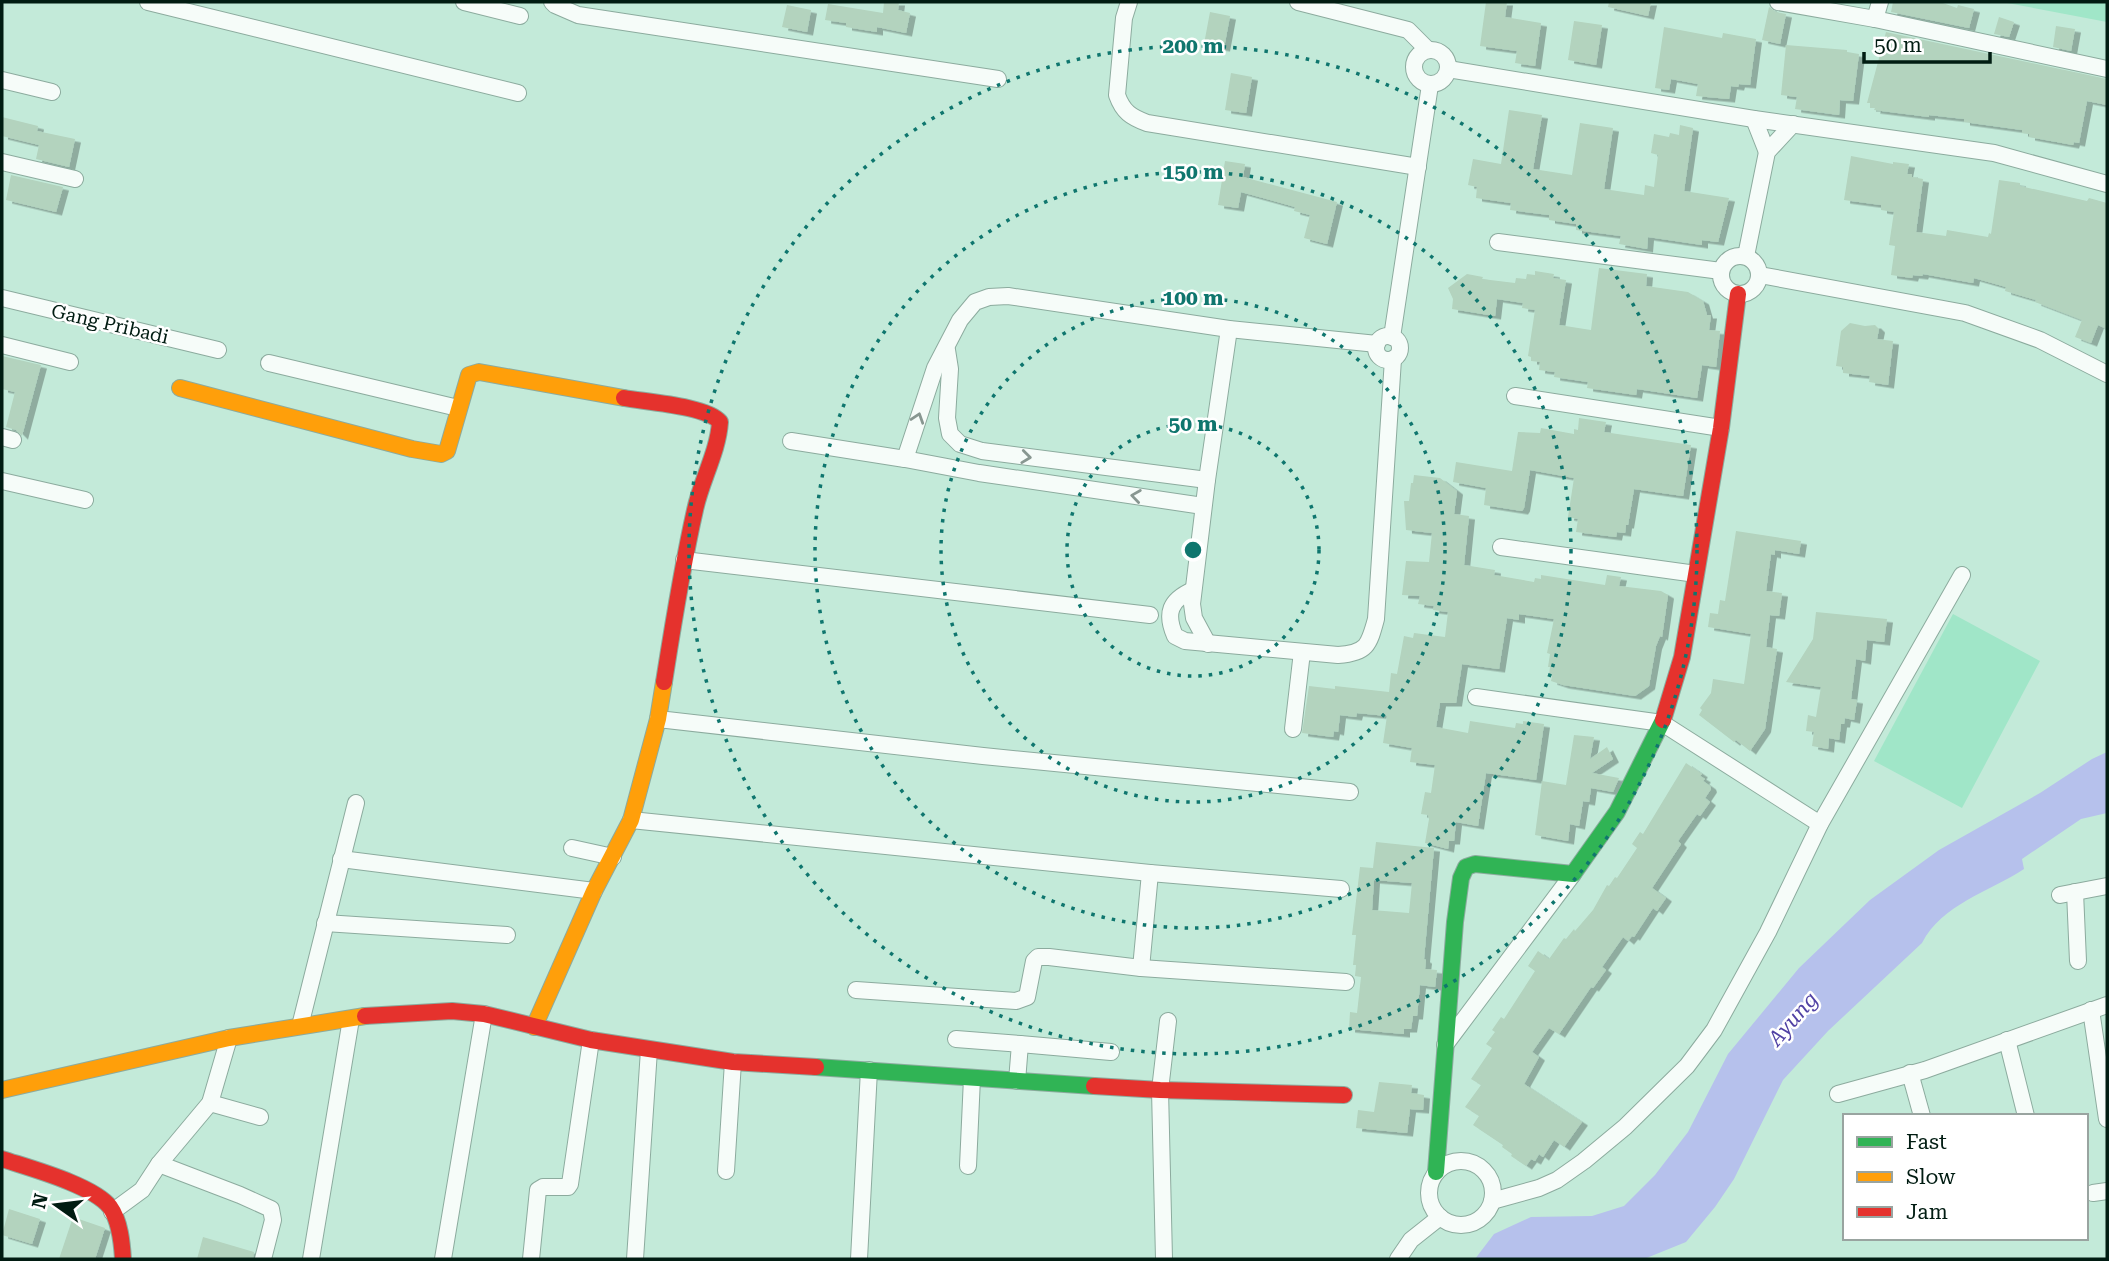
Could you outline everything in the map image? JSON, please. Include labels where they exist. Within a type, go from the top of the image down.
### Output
[{"type":"street","points":[[148,2],[518,93]]},
{"type":"street","points":[[464,2],[520,16]]},
{"type":"street","points":[[552,2],[578,15],[998,79]]},
{"type":"street","points":[[1129,2],[1124,19],[1117,95],[1121,107],[1130,116],[1147,123],[1418,167]]},
{"type":"street","points":[[1298,2],[1408,30],[1428,50]]},
{"type":"street","points":[[1778,2],[1875,19],[2107,69]]},
{"type":"street","points":[[1875,19],[1880,2]]},
{"type":"street","points":[[1428,50],[1436,50],[1448,61],[1448,69],[1442,81],[1430,85],[1417,78],[1414,65],[1422,53],[1428,50]]},
{"type":"street","points":[[1448,69],[1754,119],[1994,153],[2107,184]]},
{"type":"street","points":[[2,80],[52,92]]},
{"type":"street","points":[[1384,340],[1418,167],[1430,85]]},
{"type":"street","points":[[1754,119],[1768,152]]},
{"type":"street","points":[[1746,256],[1768,152],[1793,124]]},
{"type":"street","points":[[2,162],[75,179]]},
{"type":"street","points":[[1498,242],[1721,271]]},
{"type":"street","points":[[1739,255],[1756,263],[1760,275],[1750,292],[1738,294],[1723,283],[1721,271],[1728,260],[1739,255]]},
{"type":"street","points":[[1760,275],[1965,313],[2040,340],[2107,374]]},
{"type":"street","points":[[1444,1046],[1616,812],[1662,723],[1682,657],[1721,428],[1738,294]]},
{"type":"street","points":[[905,458],[935,368],[965,312],[975,302],[989,297],[1007,296],[1230,329],[1398,342],[1399,347],[1393,359],[1376,619],[1363,650],[1354,654],[1302,652],[1185,641],[1175,636],[1170,619],[1175,601],[1193,590]]},
{"type":"street","name":"Gang Pribadi","points":[[2,298],[218,349]]},
{"type":"street","points":[[1208,645],[1194,618],[1193,590],[1230,329]]},
{"type":"street","points":[[2,345],[70,362]]},
{"type":"street","points":[[947,350],[950,369],[947,418],[950,434],[960,444],[982,451],[1207,480]]},
{"type":"street","points":[[269,363],[458,408]]},
{"type":"street","points":[[180,388],[431,454],[447,451],[466,380],[475,373],[485,372],[703,412],[716,417],[720,422],[719,436],[701,484],[684,560],[658,719],[631,820],[594,891],[534,1027]]},
{"type":"street","points":[[929,385],[948,391]]},
{"type":"street","points":[[1515,396],[1721,428]]},
{"type":"street","points":[[791,441],[905,458],[979,473],[1203,506]]},
{"type":"street","points":[[979,473],[982,451]]},
{"type":"street","points":[[2,481],[85,500]]},
{"type":"street","points":[[1501,547],[1696,574]]},
{"type":"street","points":[[684,560],[1150,615]]},
{"type":"street","points":[[1492,1201],[1557,1180],[1625,1127],[1686,1066],[1714,1030],[1768,932],[1820,824],[1962,575]]},
{"type":"street","points":[[1293,729],[1302,652]]},
{"type":"street","points":[[1476,697],[1662,723],[1820,824]]},
{"type":"street","points":[[658,719],[970,755],[1293,789],[1350,792]]},
{"type":"street","points":[[300,1026],[356,803]]},
{"type":"street","points":[[631,820],[1150,873],[1341,889]]},
{"type":"street","points":[[572,848],[613,857]]},
{"type":"street","points":[[341,859],[594,891]]},
{"type":"street","points":[[1436,1172],[1452,1162],[1471,1162],[1480,1167],[1491,1182],[1492,1201],[1488,1209],[1475,1222],[1457,1225],[1440,1217],[1432,1207],[1429,1195],[1430,1183],[1436,1172],[1455,922],[1461,878],[1466,867],[1490,864],[1573,874]]},
{"type":"street","points":[[1141,968],[1150,873]]},
{"type":"street","points":[[2078,961],[2068,894],[2107,886]]},
{"type":"street","points":[[325,923],[507,935]]},
{"type":"street","points":[[856,990],[1016,1002],[1027,997],[1032,965],[1038,957],[1141,968],[1346,982]]},
{"type":"street","points":[[1838,1094],[1925,1070],[2099,1007],[2107,1119]]},
{"type":"street","points":[[2,1090],[229,1038],[411,1011],[452,1010],[484,1014],[591,1040],[733,1062],[1160,1090],[1344,1095]]},
{"type":"street","points":[[443,1259],[484,1014]]},
{"type":"street","points":[[311,1259],[351,1019]]},
{"type":"street","points":[[1164,1259],[1160,1090],[1168,1021]]},
{"type":"street","points":[[112,1212],[142,1190],[159,1164],[210,1103],[229,1038]]},
{"type":"street","points":[[956,1039],[1111,1052]]},
{"type":"street","points":[[531,1259],[538,1190],[543,1187],[568,1187],[570,1184],[591,1040]]},
{"type":"street","points":[[2007,1040],[2026,1114]]},
{"type":"street","points":[[1017,1081],[1020,1044]]},
{"type":"street","points":[[635,1259],[649,1050]]},
{"type":"street","points":[[726,1171],[733,1062]]},
{"type":"street","points":[[859,1259],[869,1070]]},
{"type":"street","points":[[1910,1073],[1921,1114]]},
{"type":"street","points":[[968,1166],[972,1078]]},
{"type":"street","points":[[210,1103],[260,1117]]},
{"type":"street","points":[[2,1159],[94,1194],[108,1205],[119,1231],[123,1259]]},
{"type":"street","points":[[159,1164],[271,1209],[273,1220],[263,1259]]},
{"type":"street","points":[[1398,1259],[1411,1240],[1440,1217]]},
{"type":"green space","points":[[2002,2],[2107,2],[2107,22]]},
{"type":"green space","points":[[1953,614],[2040,661],[1962,808],[1874,761]]},
{"type":"water","name":"Ayung","points":[[2107,752],[2107,813],[2081,819],[2022,859],[2024,869],[1967,900],[1941,918],[1922,943],[1828,1031],[1783,1080],[1734,1179],[1686,1242],[1644,1259],[1475,1259],[1494,1234],[1531,1217],[1592,1216],[1624,1206],[1655,1175],[1688,1132],[1728,1054],[1799,968],[1870,900],[1939,850]]},
{"type":"building","points":[[884,2],[899,2],[898,10],[910,13],[906,33],[877,27],[877,32],[825,20],[828,4],[883,13]]},
{"type":"building","points":[[1486,2],[1507,2],[1505,17],[1541,23],[1535,66],[1515,63],[1517,51],[1480,46]]},
{"type":"building","points":[[1609,2],[1651,2],[1648,16],[1608,7]]},
{"type":"building","points":[[1893,2],[1940,2],[1957,8],[1958,5],[1974,9],[1969,28],[1891,12]]},
{"type":"building","points":[[787,5],[811,10],[807,32],[782,27]]},
{"type":"building","points":[[1769,7],[1786,14],[1780,44],[1762,40]]},
{"type":"building","points":[[1210,12],[1230,16],[1224,48],[1204,44]]},
{"type":"building","points":[[1999,17],[2014,22],[2009,37],[1994,34]]},
{"type":"building","points":[[1574,21],[1602,25],[1596,65],[1568,60]]},
{"type":"building","points":[[2056,26],[2075,29],[2071,51],[2053,47]]},
{"type":"building","points":[[1664,27],[1722,38],[1723,33],[1756,39],[1750,85],[1731,86],[1729,99],[1696,96],[1698,84],[1671,79],[1669,90],[1655,88]]},
{"type":"building","points":[[1886,32],[2107,79],[2107,105],[2087,101],[2079,143],[2074,142],[2073,145],[2029,137],[2029,134],[2022,133],[2022,130],[1964,122],[1964,119],[1874,110],[1875,108],[1870,108],[1870,103],[1867,103]]},
{"type":"building","points":[[1786,45],[1847,50],[1859,54],[1853,101],[1840,100],[1839,115],[1795,109],[1797,97],[1781,95]]},
{"type":"building","points":[[1231,73],[1252,77],[1246,113],[1225,110]]},
{"type":"building","points":[[1509,110],[1542,115],[1533,169],[1572,175],[1580,123],[1613,128],[1604,189],[1644,195],[1645,185],[1654,187],[1658,155],[1651,153],[1654,134],[1669,137],[1670,133],[1679,135],[1680,125],[1693,128],[1684,191],[1729,198],[1718,242],[1702,240],[1702,245],[1648,237],[1647,249],[1619,244],[1621,236],[1576,230],[1576,224],[1549,220],[1549,215],[1510,210],[1511,203],[1476,198],[1477,187],[1468,185],[1473,159],[1501,164]]},
{"type":"building","points":[[2,117],[38,126],[37,131],[75,139],[69,167],[36,159],[39,145],[2,136]]},
{"type":"building","points":[[1851,156],[1893,164],[1909,164],[1907,174],[1923,179],[1916,232],[1946,236],[1947,230],[1988,237],[1989,233],[1991,234],[1999,180],[2087,201],[2089,198],[2107,203],[2107,329],[2098,325],[2091,343],[2075,337],[2082,320],[2035,302],[2036,300],[2005,291],[2006,287],[1974,278],[1973,283],[1923,274],[1913,275],[1912,278],[1891,275],[1895,246],[1889,245],[1894,212],[1881,210],[1881,205],[1844,200]]},
{"type":"building","points":[[1225,161],[1245,164],[1243,177],[1337,202],[1327,244],[1304,238],[1310,215],[1294,211],[1295,207],[1241,192],[1238,208],[1218,205]]},
{"type":"building","points":[[11,175],[63,187],[56,212],[6,200]]},
{"type":"building","points":[[1599,268],[1647,274],[1646,286],[1688,292],[1703,301],[1707,315],[1711,315],[1709,330],[1720,331],[1716,367],[1702,365],[1697,398],[1637,389],[1636,395],[1587,388],[1588,382],[1554,377],[1555,372],[1539,370],[1540,362],[1531,361],[1528,356],[1535,310],[1522,308],[1523,303],[1497,299],[1495,316],[1452,309],[1453,299],[1448,288],[1467,274],[1483,277],[1482,279],[1515,283],[1516,278],[1526,279],[1527,274],[1535,275],[1535,271],[1554,274],[1553,278],[1566,280],[1559,325],[1591,330]]},
{"type":"building","points":[[1850,323],[1875,325],[1879,329],[1877,339],[1893,341],[1888,385],[1869,382],[1870,376],[1843,373],[1843,367],[1836,366],[1841,331]]},
{"type":"building","points":[[2,356],[41,365],[22,436],[16,430],[6,427],[15,392],[2,389]]},
{"type":"building","points":[[1579,418],[1606,422],[1604,432],[1691,445],[1683,496],[1634,489],[1625,533],[1617,532],[1616,537],[1576,532],[1578,519],[1568,517],[1574,478],[1530,470],[1522,511],[1484,505],[1486,488],[1453,482],[1456,462],[1512,471],[1518,432],[1540,433],[1541,428],[1574,434],[1574,429],[1578,430]]},
{"type":"building","points":[[1414,475],[1440,478],[1457,491],[1454,514],[1469,516],[1464,565],[1495,570],[1494,575],[1534,582],[1535,578],[1541,579],[1541,575],[1605,585],[1607,575],[1621,577],[1619,586],[1661,591],[1668,595],[1662,637],[1660,636],[1656,646],[1649,686],[1635,696],[1551,681],[1548,667],[1550,654],[1547,653],[1554,619],[1519,614],[1519,620],[1507,618],[1499,669],[1462,664],[1456,703],[1440,703],[1436,727],[1468,733],[1470,721],[1515,728],[1516,723],[1523,724],[1523,721],[1544,724],[1536,780],[1486,773],[1478,826],[1456,822],[1454,841],[1449,841],[1448,849],[1425,843],[1429,819],[1428,815],[1421,814],[1425,792],[1431,793],[1435,765],[1410,762],[1412,748],[1383,743],[1387,716],[1357,713],[1356,717],[1340,715],[1338,732],[1334,731],[1333,737],[1302,733],[1309,686],[1389,692],[1391,673],[1397,674],[1404,636],[1413,638],[1414,633],[1445,637],[1448,612],[1433,610],[1434,606],[1418,604],[1420,596],[1402,595],[1406,561],[1429,562],[1432,533],[1406,530],[1404,501],[1409,501]]},
{"type":"building","points":[[1736,531],[1801,541],[1799,554],[1775,550],[1775,555],[1771,554],[1766,591],[1782,593],[1779,616],[1770,615],[1766,647],[1777,649],[1765,729],[1750,751],[1699,715],[1702,710],[1700,708],[1711,693],[1713,679],[1744,684],[1751,634],[1708,627],[1710,613],[1718,614],[1720,600],[1725,601]]},
{"type":"building","points":[[1816,612],[1887,619],[1884,642],[1867,640],[1865,661],[1856,659],[1851,699],[1857,700],[1854,720],[1845,718],[1844,724],[1841,724],[1839,740],[1829,738],[1828,749],[1812,746],[1814,732],[1806,731],[1808,715],[1816,717],[1821,687],[1786,682],[1813,639]]},
{"type":"building","points":[[1574,735],[1594,737],[1590,759],[1607,747],[1613,759],[1592,773],[1619,778],[1613,792],[1591,788],[1589,802],[1583,801],[1579,826],[1570,824],[1568,841],[1535,835],[1542,781],[1566,785]]},
{"type":"building","points":[[1686,763],[1702,774],[1700,776],[1705,779],[1703,781],[1710,786],[1705,798],[1710,802],[1700,816],[1697,814],[1678,841],[1681,844],[1652,888],[1666,898],[1657,911],[1653,908],[1634,937],[1628,941],[1623,937],[1602,967],[1606,970],[1559,1034],[1549,1028],[1532,1052],[1539,1057],[1524,1084],[1582,1122],[1564,1147],[1554,1140],[1543,1157],[1539,1154],[1535,1161],[1531,1159],[1526,1166],[1511,1156],[1503,1145],[1473,1125],[1479,1116],[1465,1107],[1481,1085],[1471,1079],[1492,1048],[1486,1044],[1495,1032],[1492,1030],[1501,1017],[1504,1019],[1535,971],[1528,966],[1538,951],[1549,959],[1564,938],[1574,929],[1575,931],[1593,910],[1607,885],[1617,878],[1637,848],[1632,844],[1640,832],[1643,834]]},
{"type":"building","points":[[1376,842],[1434,848],[1424,959],[1425,969],[1437,970],[1435,987],[1420,985],[1417,1016],[1413,1016],[1411,1029],[1404,1029],[1404,1034],[1349,1029],[1350,1012],[1357,1013],[1361,977],[1355,976],[1356,965],[1353,965],[1356,935],[1352,935],[1360,867],[1373,868]],"holes":[[[1374,880],[1412,883],[1409,913],[1372,910]]]},
{"type":"building","points":[[1379,1082],[1412,1085],[1411,1093],[1424,1095],[1423,1110],[1410,1109],[1407,1133],[1356,1128],[1358,1110],[1374,1112]]},
{"type":"building","points":[[9,1209],[40,1219],[32,1244],[2,1235]]},
{"type":"building","points":[[73,1217],[105,1228],[95,1259],[59,1259]]},
{"type":"building","points":[[203,1237],[254,1252],[253,1259],[197,1259]]},
{"type":"traffic: fast","points":[[1436,1172],[1455,922],[1461,878],[1466,867],[1475,864],[1573,874],[1617,812],[1663,720]]},
{"type":"traffic: fast","points":[[816,1067],[1094,1086]]},
{"type":"traffic: slow","points":[[180,388],[412,449],[441,454],[447,451],[469,375],[479,372],[624,398]]},
{"type":"traffic: slow","points":[[534,1027],[594,891],[631,820],[658,719],[664,682]]},
{"type":"traffic: slow","points":[[2,1090],[229,1038],[365,1016]]},
{"type":"traffic: jam","points":[[1663,720],[1682,657],[1721,428],[1738,294]]},
{"type":"traffic: jam","points":[[624,398],[690,408],[720,422],[690,531],[664,682]]},
{"type":"traffic: jam","points":[[365,1016],[452,1011],[484,1014],[591,1040],[733,1062],[816,1067]]},
{"type":"traffic: jam","points":[[1094,1086],[1344,1095]]},
{"type":"traffic: jam","points":[[2,1159],[60,1178],[102,1199],[116,1219],[123,1259]]}]
